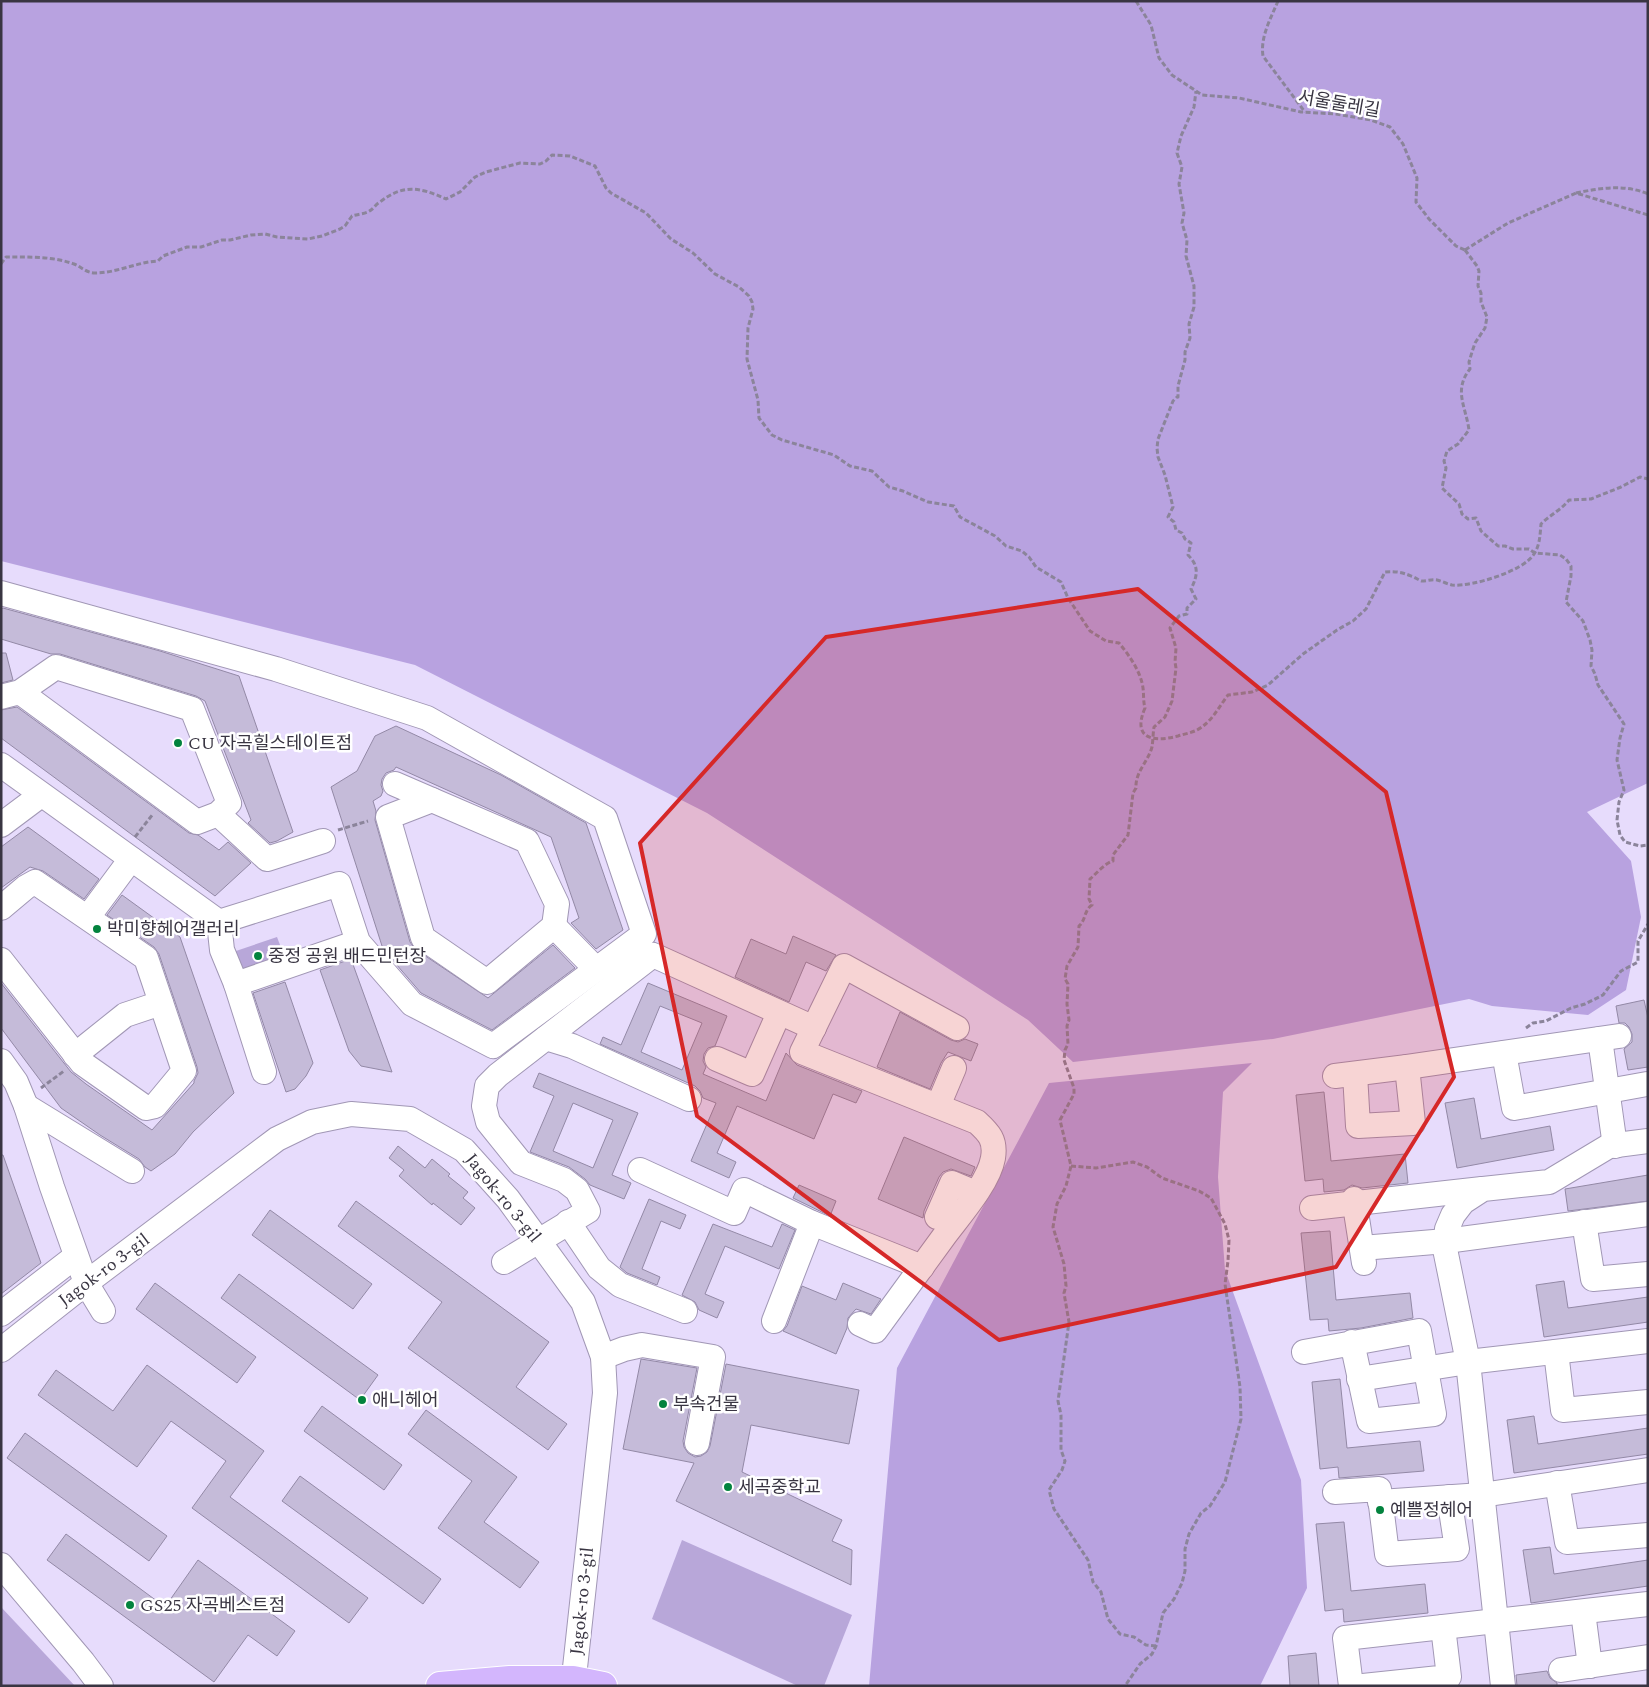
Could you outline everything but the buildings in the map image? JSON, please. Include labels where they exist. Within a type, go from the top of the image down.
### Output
[{"type":"main road","points":[[440,1686],[510,1680],[603,1686]]},
{"type":"street","points":[[1,594],[276,669],[427,718],[605,818],[644,934],[493,1046],[412,1004],[358,942],[339,884],[218,922]]},
{"type":"street","points":[[56,667],[192,710],[229,803],[218,814],[197,822],[11,695],[56,667]]},
{"type":"street","points":[[1,765],[41,795],[133,848],[218,922],[222,950],[236,984],[264,1072]]},
{"type":"street","points":[[396,784],[527,842],[557,904],[554,926],[487,982],[423,938],[388,817],[432,800]]},
{"type":"street","points":[[1,825],[41,795]]},
{"type":"street","points":[[218,814],[266,859],[324,841]]},
{"type":"street","points":[[88,917],[133,848]]},
{"type":"street","points":[[1,908],[35,882],[146,958],[184,1071],[155,1106],[146,1108],[82,1063],[70,1062]]},
{"type":"street","points":[[554,926],[596,969]]},
{"type":"street","points":[[236,984],[358,942]]},
{"type":"street","points":[[504,1262],[588,1211],[577,1190],[564,1180],[521,1163],[488,1122],[484,1106],[487,1086],[498,1075],[653,955],[814,1028]]},
{"type":"street","points":[[1,960],[70,1062]]},
{"type":"street","points":[[860,1324],[875,1331],[976,1193],[988,1174],[993,1158],[994,1144],[989,1132],[977,1122],[802,1052],[844,966],[957,1028]]},
{"type":"street","points":[[70,1062],[125,1015],[161,1002]]},
{"type":"street","points":[[717,1059],[752,1074],[779,1013]]},
{"type":"street","points":[[1407,1067],[1413,1123],[1358,1126],[1345,1075],[1609,1037],[1608,1091],[1615,1146]]},
{"type":"street","points":[[546,1038],[572,1046],[690,1099]]},
{"type":"street","points":[[1510,1052],[1514,1108],[1647,1084]]},
{"type":"street","points":[[1,1061],[16,1082],[26,1106],[86,1283],[103,1311]]},
{"type":"street","points":[[938,1106],[954,1068]]},
{"type":"street","points":[[26,1106],[132,1171]]},
{"type":"street","name":"Jagok-ro 3-gil","points":[[1,1350],[86,1283],[277,1139],[312,1122],[351,1114],[410,1119],[464,1150],[508,1199],[583,1302],[602,1357],[605,1393],[573,1683]]},
{"type":"street","points":[[1312,1208],[1355,1201],[1549,1182],[1609,1146],[1648,1141]]},
{"type":"street","points":[[640,1170],[734,1214],[744,1190],[812,1223],[922,1267]]},
{"type":"street","points":[[937,1217],[952,1183],[976,1193]]},
{"type":"street","points":[[1483,1188],[1463,1202],[1453,1215],[1447,1229],[1445,1249],[1468,1362],[1503,1686]]},
{"type":"street","points":[[1355,1201],[1363,1256],[1446,1241],[1648,1214]]},
{"type":"street","points":[[568,1222],[599,1268],[620,1285],[685,1311]]},
{"type":"street","points":[[1584,1222],[1593,1279],[1648,1274]]},
{"type":"street","points":[[774,1321],[812,1223]]},
{"type":"street","points":[[1,1314],[76,1256]]},
{"type":"street","points":[[1304,1352],[1352,1342],[1419,1331],[1434,1414],[1368,1421],[1352,1342]]},
{"type":"street","points":[[1359,1379],[1468,1362],[1648,1341]]},
{"type":"street","points":[[602,1357],[642,1345],[713,1357],[696,1443]]},
{"type":"street","points":[[1556,1352],[1564,1410],[1648,1402]]},
{"type":"street","points":[[1380,1502],[1482,1495],[1648,1470]]},
{"type":"street","points":[[1557,1484],[1567,1542],[1648,1535]]},
{"type":"street","points":[[1335,1492],[1380,1489],[1387,1554],[1457,1549],[1449,1497]]},
{"type":"street","points":[[1,1565],[101,1686]]},
{"type":"street","points":[[1351,1686],[1345,1638],[1648,1604]]},
{"type":"street","points":[[1583,1612],[1590,1666]]},
{"type":"street","points":[[1363,1686],[1449,1677],[1443,1627]]},
{"type":"street","points":[[1562,1670],[1648,1657]]},
{"type":"path","name":"서울둘레길","points":[[1136,1],[1151,25],[1158,58],[1172,76],[1196,92],[1202,95],[1239,98],[1305,112],[1362,118],[1390,127],[1403,144],[1417,178],[1416,202],[1429,219],[1456,246],[1465,250],[1478,266],[1478,286],[1482,292],[1480,302],[1486,318],[1485,328],[1473,348],[1469,362],[1470,369],[1464,376],[1462,385],[1463,411],[1468,421],[1468,430],[1458,444],[1447,451],[1444,461],[1446,468],[1442,488],[1459,504],[1462,514],[1468,519],[1476,518],[1480,531],[1498,546],[1513,549],[1529,548],[1535,553]]},
{"type":"path","points":[[1278,1],[1266,31],[1262,49],[1263,56],[1305,112]]},
{"type":"path","points":[[1156,1646],[1146,1645],[1134,1637],[1120,1634],[1108,1619],[1101,1592],[1093,1582],[1088,1560],[1054,1509],[1049,1490],[1062,1470],[1065,1461],[1061,1450],[1061,1415],[1058,1401],[1069,1322],[1064,1293],[1066,1286],[1064,1264],[1053,1227],[1057,1204],[1066,1186],[1071,1166],[1060,1120],[1074,1094],[1074,1088],[1064,1060],[1068,1044],[1067,1026],[1069,1020],[1067,1004],[1068,984],[1065,979],[1066,966],[1078,947],[1079,926],[1083,922],[1087,908],[1092,905],[1089,898],[1090,879],[1107,862],[1113,860],[1113,855],[1128,835],[1136,781],[1152,747],[1154,727],[1165,717],[1172,701],[1176,668],[1174,662],[1176,648],[1170,628],[1179,616],[1187,614],[1187,608],[1196,599],[1192,589],[1197,578],[1197,572],[1193,560],[1188,555],[1191,543],[1185,539],[1182,533],[1176,530],[1174,522],[1168,518],[1172,507],[1166,475],[1158,457],[1157,448],[1158,439],[1173,401],[1178,397],[1178,386],[1190,338],[1189,324],[1194,306],[1194,286],[1186,256],[1187,240],[1182,223],[1184,213],[1180,184],[1182,167],[1177,153],[1194,106],[1196,92]]},
{"type":"path","points":[[1,264],[6,257],[48,258],[76,264],[86,272],[94,273],[119,270],[145,261],[158,261],[163,256],[187,247],[201,247],[222,240],[251,235],[265,234],[277,237],[308,239],[340,229],[345,226],[352,216],[369,212],[379,202],[397,191],[417,188],[446,199],[460,192],[475,177],[486,172],[520,163],[540,164],[552,155],[570,156],[595,166],[606,188],[611,193],[646,213],[671,239],[693,253],[715,274],[739,287],[749,296],[753,309],[748,328],[747,359],[758,400],[759,418],[768,431],[782,440],[834,455],[850,466],[872,471],[889,487],[903,490],[928,502],[954,506],[960,517],[995,536],[1006,546],[1022,551],[1036,567],[1061,582],[1068,598],[1090,631],[1106,641],[1119,643],[1140,676],[1144,689],[1142,700],[1145,708],[1141,729],[1143,734],[1164,740],[1196,731],[1213,718],[1228,695],[1252,692],[1268,685],[1303,654],[1353,621],[1366,609],[1385,572],[1394,571],[1421,580],[1437,580],[1452,585],[1500,576],[1528,562],[1535,553],[1540,538],[1541,524],[1552,513],[1562,508],[1569,500],[1591,499],[1621,487],[1640,476],[1648,478]]},
{"type":"path","points":[[1465,250],[1508,223],[1576,193],[1603,188],[1621,188],[1648,194]]},
{"type":"path","points":[[1576,193],[1648,215]]},
{"type":"path","points":[[1535,553],[1560,555],[1571,566],[1566,602],[1583,621],[1591,645],[1591,666],[1598,685],[1624,724],[1617,760],[1624,790],[1619,802],[1617,820],[1620,835],[1625,842],[1640,846],[1648,845]]},
{"type":"path","points":[[133,848],[158,806]]},
{"type":"path","points":[[344,828],[370,821]]},
{"type":"path","points":[[1510,1052],[1527,1027],[1533,1023],[1546,1020],[1603,995],[1621,971],[1638,962],[1638,941],[1648,924]]},
{"type":"path","points":[[44,1086],[70,1062]]},
{"type":"path","points":[[1071,1166],[1096,1168],[1133,1162],[1148,1167],[1162,1178],[1199,1191],[1210,1198],[1225,1224],[1229,1240],[1224,1284],[1240,1387],[1241,1419],[1225,1482],[1210,1506],[1201,1513],[1189,1534],[1185,1549],[1185,1571],[1182,1583],[1174,1599],[1163,1613],[1156,1646],[1152,1654],[1140,1664],[1125,1686]]},
{"type":"highlighted area","points":[[1138,589],[1386,792],[1454,1077],[1336,1267],[999,1340],[697,1116],[640,843],[826,637]]},
{"type":"shaded area","points":[[1,1],[1648,1],[1648,783],[1587,812],[1631,861],[1641,917],[1626,990],[1588,1015],[1492,1006],[1469,999],[1273,1039],[1073,1062],[1028,1020],[707,813],[415,665],[1,561]]},
{"type":"shaded area","name":"중정 공원 배드민턴장","points":[[277,937],[285,958],[238,974],[230,953]]},
{"type":"shaded area","points":[[1252,1063],[1223,1092],[1218,1177],[1225,1270],[1301,1480],[1307,1588],[1260,1686],[869,1686],[897,1368],[1049,1083]]},
{"type":"shaded area","points":[[682,1540],[852,1615],[824,1686],[798,1686],[652,1619]]},
{"type":"shaded area","points":[[1,1607],[75,1686],[1,1686]]},
{"type":"place","name":"CU 자곡힐스테이트점","points":[[178,743]]},
{"type":"place","name":"박미향헤어갤러리","points":[[97,929]]},
{"type":"place","name":"중정 공원 배드민턴장","points":[[258,956]]},
{"type":"place","name":"애니헤어","points":[[362,1400]]},
{"type":"place","name":"부속건물","points":[[663,1404]]},
{"type":"place","name":"세곡중학교","points":[[728,1487]]},
{"type":"place","name":"예쁠정헤어","points":[[1380,1510]]},
{"type":"place","name":"GS25 자곡베스트점","points":[[130,1605]]}]
